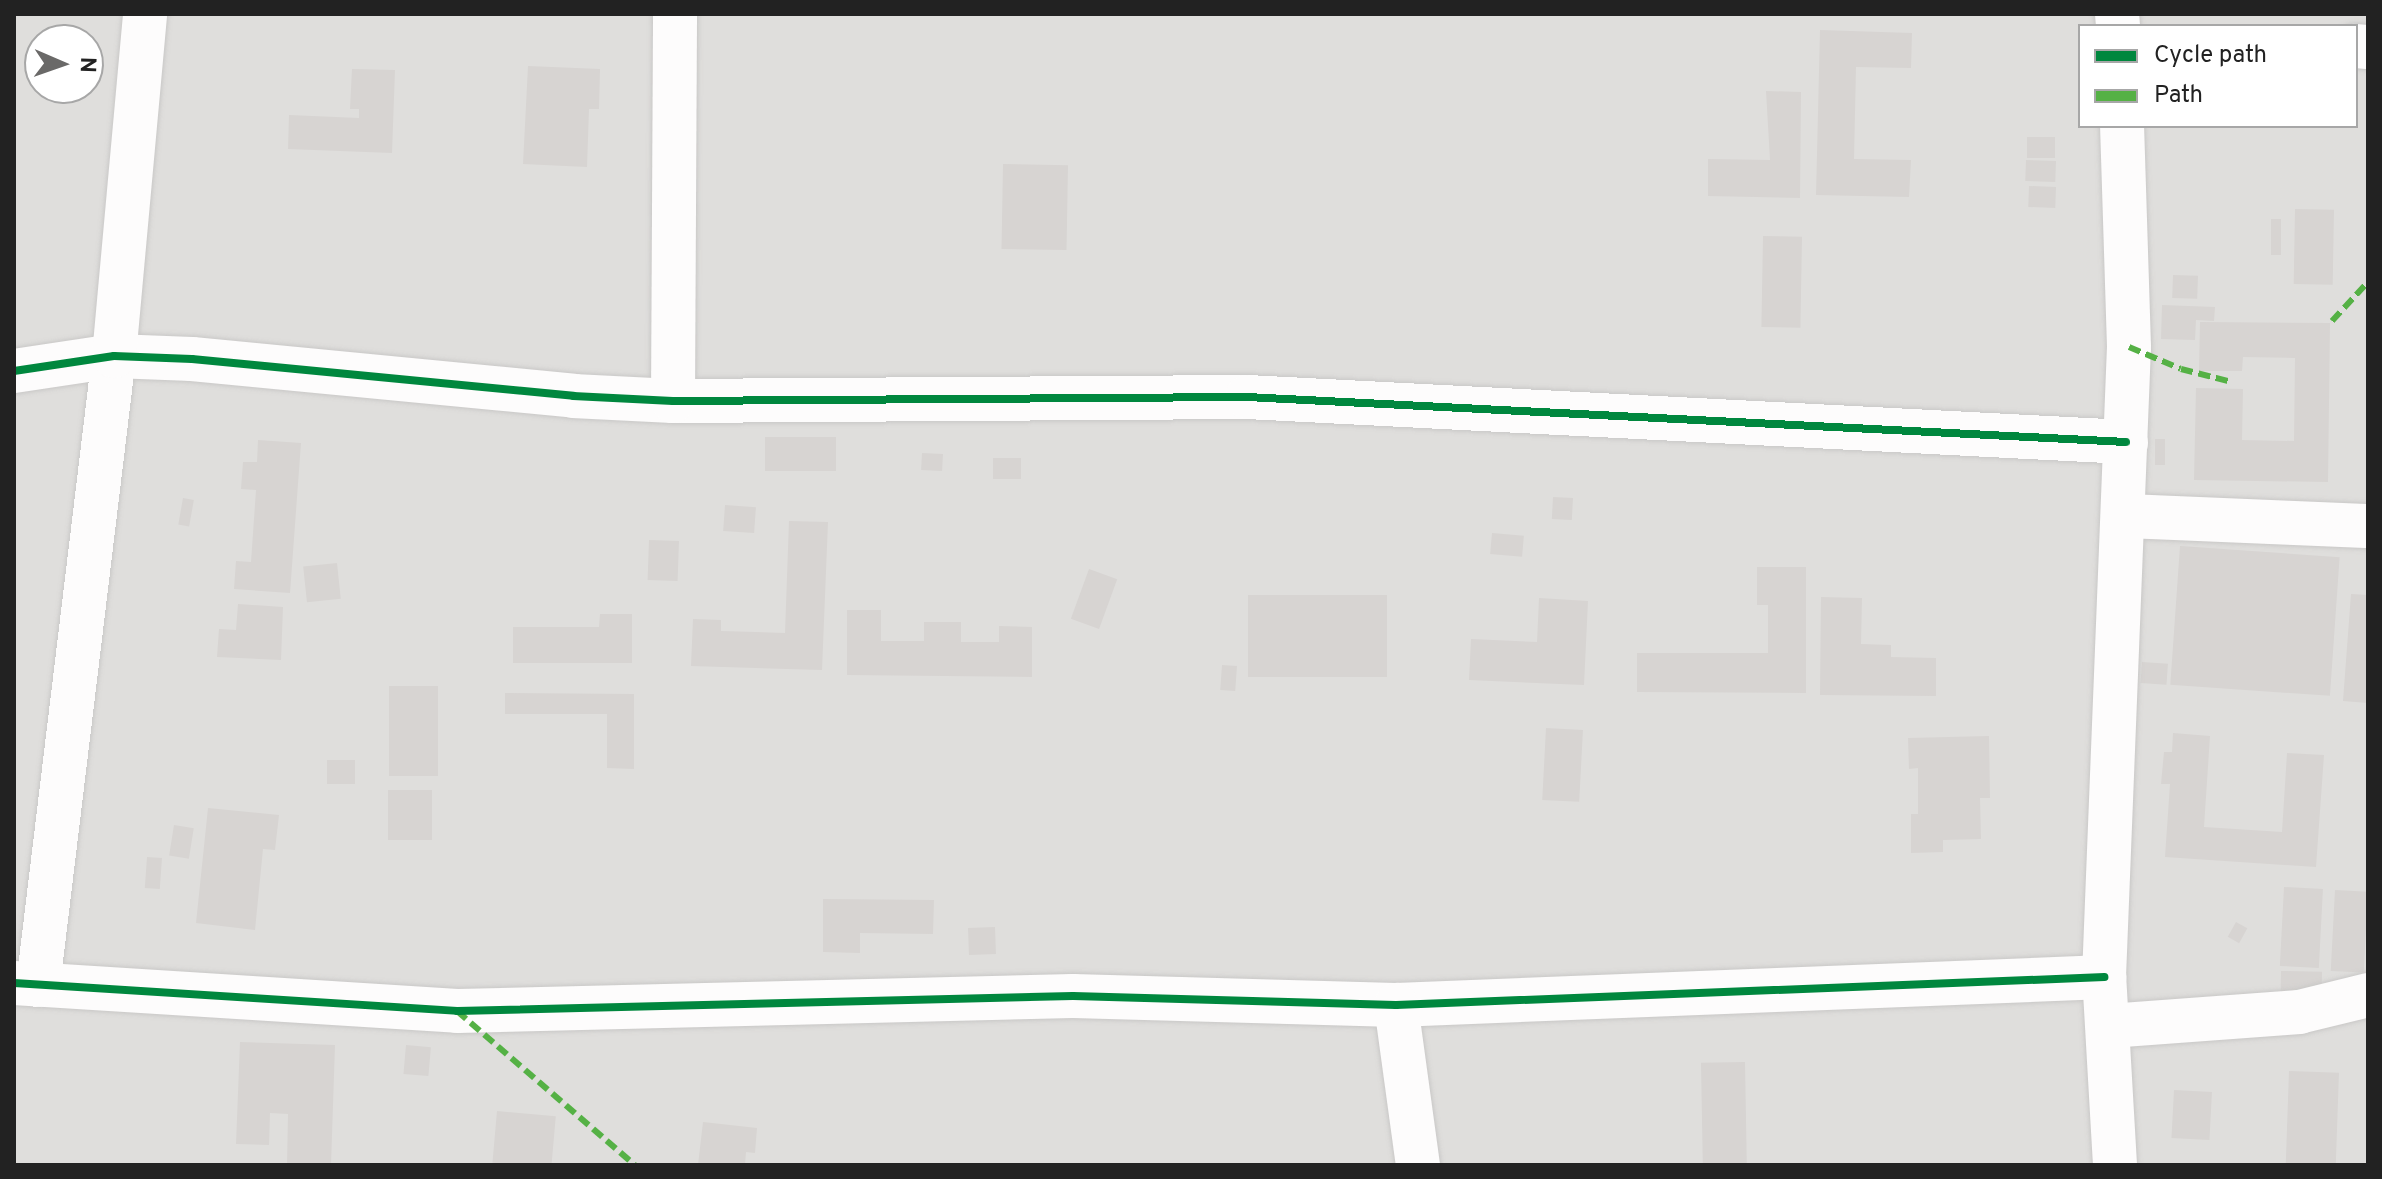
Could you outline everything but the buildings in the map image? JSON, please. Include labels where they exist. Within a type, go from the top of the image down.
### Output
[{"type":"street","points":[[145,14],[114,356],[26,984],[457,1011],[1073,996],[1396,1005],[2104,977]]},
{"type":"street","points":[[673,401],[675,14]]},
{"type":"street","points":[[2115,1165],[2104,977],[2125,516],[2129,347],[2122,128]]},
{"type":"street","points":[[14,371],[114,356],[192,359],[513,392],[673,401],[1247,397],[2126,442]]},
{"type":"street","points":[[2125,516],[2368,526]]},
{"type":"street","points":[[2109,1026],[2299,1012],[2368,995]]},
{"type":"street","points":[[1396,1005],[1418,1165]]},
{"type":"shaded area","points":[[14,14],[2368,14],[2368,1165],[14,1165]]},
{"type":"marked path","points":[[2332,321],[2368,282]]},
{"type":"marked path","points":[[2129,347],[2181,369],[2232,382]]},
{"type":"marked path","points":[[457,1011],[635,1165]]},
{"type":"cycle path","points":[[14,371],[114,356],[192,359],[573,396],[673,401],[1247,397],[2126,442]]},
{"type":"cycle path","points":[[14,983],[457,1011],[1073,996],[1396,1005],[2104,977]]}]
